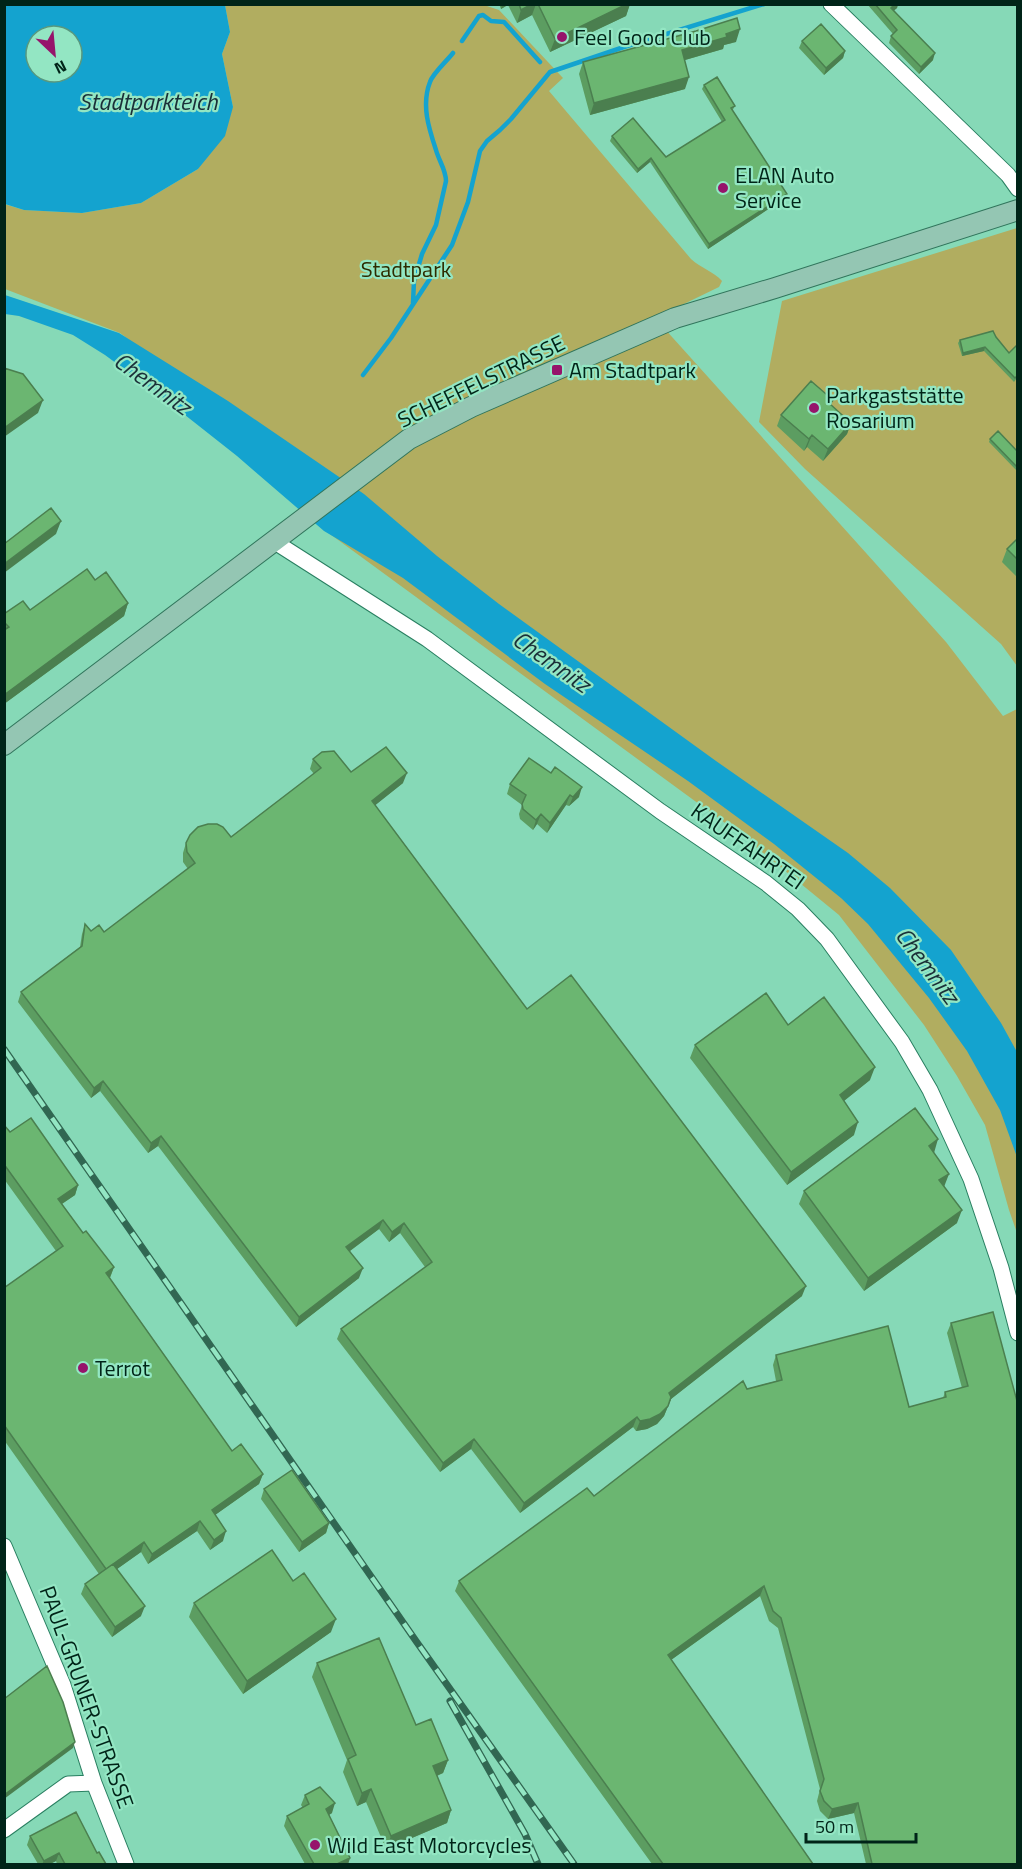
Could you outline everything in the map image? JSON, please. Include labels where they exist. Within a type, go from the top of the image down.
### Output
[{"type":"main road","name":"SCHEFFELSTRASSE","points":[[4,746],[409,439],[471,407],[675,318],[1017,210]]},
{"type":"street","points":[[831,4],[1008,175],[1017,189]]},
{"type":"street","name":"KAUFFAHRTEI","points":[[275,542],[427,639],[660,811],[766,883],[798,909],[827,939],[902,1042],[930,1090],[971,1179],[1001,1268],[1017,1333]]},
{"type":"street","name":"PAUL-GRUNER-STRASSE","points":[[4,1546],[63,1685],[94,1783],[126,1864]]},
{"type":"street","points":[[4,1830],[68,1784],[94,1783]]},
{"type":"green space","name":"Stadtpark","points":[[481,4],[499,10],[563,78],[549,91],[691,259],[722,281],[719,287],[655,318],[946,642],[1003,716],[1017,709],[1017,1233],[985,1125],[924,1025],[839,915],[740,834],[319,526],[325,488],[120,333],[5,289],[4,204],[24,210],[82,213],[141,203],[198,169],[233,107],[222,54],[230,32],[225,5]]},
{"type":"green space","points":[[1017,228],[1017,666],[1001,644],[805,469],[759,422],[782,301]]},
{"type":"water","name":"Stadtparkteich","points":[[5,4],[225,5],[230,32],[222,54],[233,107],[225,136],[198,169],[141,203],[82,213],[24,210],[5,204]]},
{"type":"water","name":"Chemnitz","points":[[5,295],[119,333],[228,401],[364,494],[437,556],[499,604],[848,853],[890,888],[951,950],[1001,1023],[1017,1052],[1017,1157],[1000,1110],[967,1051],[929,998],[868,924],[841,898],[774,844],[688,781],[545,684],[403,578],[324,531],[237,456],[105,355],[73,335],[19,316],[5,314]]},
{"type":"building","points":[[519,4],[532,4],[521,10]]},
{"type":"building","points":[[538,4],[627,4],[555,39]]},
{"type":"building","points":[[875,4],[895,4],[891,8],[935,53],[921,67],[891,36],[897,30]]},
{"type":"building","points":[[737,18],[740,29],[726,34],[727,37],[682,50],[689,77],[594,103],[583,62]]},
{"type":"building","points":[[821,24],[845,51],[826,68],[802,41]]},
{"type":"building","points":[[717,77],[735,106],[731,108],[787,194],[709,244],[651,158],[638,169],[612,136],[633,118],[666,157],[725,120],[704,85]]},
{"type":"building","points":[[993,331],[1009,353],[1017,345],[1017,376],[1015,378],[985,347],[963,353],[960,340]]},
{"type":"building","points":[[4,368],[23,374],[43,400],[4,428]]},
{"type":"building","points":[[811,381],[833,400],[830,404],[851,423],[828,449],[812,435],[809,439],[781,415]]},
{"type":"building","points":[[998,431],[1017,451],[1017,467],[990,439]]},
{"type":"building","points":[[51,508],[61,521],[4,564],[4,544]]},
{"type":"building","points":[[1017,539],[1017,559],[1007,549]]},
{"type":"building","points":[[87,569],[95,580],[106,572],[128,603],[4,695],[4,630],[9,627],[4,622],[4,614],[23,601],[30,610]]},
{"type":"building","points":[[386,747],[407,773],[372,801],[527,1009],[571,975],[806,1286],[669,1393],[671,1397],[668,1406],[660,1414],[640,1421],[637,1417],[524,1503],[474,1439],[443,1463],[341,1329],[432,1262],[404,1223],[392,1232],[383,1220],[346,1247],[363,1268],[299,1317],[161,1136],[151,1143],[103,1081],[94,1088],[21,992],[82,946],[85,924],[91,931],[99,925],[104,932],[195,863],[187,852],[186,843],[198,827],[217,824],[223,827],[231,837],[321,768],[313,759],[322,752],[334,751],[351,772]]},
{"type":"building","points":[[529,758],[551,773],[555,767],[582,787],[573,797],[570,795],[550,823],[541,814],[536,820],[523,809],[522,804],[526,795],[510,784]]},
{"type":"building","points":[[766,993],[788,1025],[824,997],[875,1067],[840,1095],[858,1122],[791,1172],[695,1045]]},
{"type":"building","points":[[915,1108],[938,1139],[929,1146],[949,1174],[939,1180],[962,1210],[868,1278],[804,1191]]},
{"type":"building","name":"Terrot","points":[[31,1118],[78,1185],[58,1199],[83,1233],[86,1231],[114,1267],[106,1273],[232,1451],[241,1444],[263,1474],[212,1510],[226,1531],[214,1540],[200,1521],[152,1554],[144,1542],[106,1569],[4,1425],[4,1288],[63,1246],[6,1167],[4,1168],[4,1125],[10,1132]]},
{"type":"building","points":[[993,1312],[1017,1401],[1017,1864],[872,1864],[858,1803],[832,1809],[824,1801],[820,1791],[824,1779],[781,1618],[773,1611],[764,1586],[668,1655],[813,1864],[663,1864],[459,1581],[587,1488],[594,1496],[743,1381],[747,1389],[782,1380],[776,1355],[888,1326],[909,1407],[946,1397],[945,1392],[968,1386],[951,1323]]},
{"type":"building","points":[[292,1470],[329,1523],[302,1542],[264,1489]]},
{"type":"building","points":[[272,1550],[293,1581],[304,1573],[336,1619],[247,1681],[194,1603]]},
{"type":"building","points":[[113,1564],[145,1606],[115,1627],[85,1584]]},
{"type":"building","points":[[379,1638],[416,1725],[431,1719],[448,1760],[433,1766],[451,1810],[391,1836],[371,1789],[362,1793],[348,1759],[356,1755],[317,1663]]},
{"type":"building","points":[[47,1666],[63,1702],[75,1742],[4,1795],[4,1699]]},
{"type":"building","name":"Wild East Motorcycles","points":[[320,1787],[335,1803],[326,1809],[350,1858],[337,1864],[314,1864],[287,1816],[309,1804],[305,1795]]},
{"type":"building","points":[[76,1812],[97,1853],[99,1852],[106,1864],[65,1864],[59,1853],[44,1861],[30,1836]]},
{"type":"waterway","points":[[363,375],[391,338],[452,245],[468,202],[480,151],[487,141],[511,119],[550,72],[764,4]]},
{"type":"waterway","points":[[462,41],[479,16],[483,15],[491,21],[504,22],[540,62]]},
{"type":"waterway","points":[[413,303],[414,281],[422,254],[436,225],[446,181],[429,125],[426,108],[427,91],[434,75],[453,53]]},
{"type":"railway","points":[[4,1049],[574,1864]]},
{"type":"railway","points":[[450,1701],[525,1834],[538,1864]]},
{"type":"place","name":"Feel Good Club","points":[[562,37]]},
{"type":"place","name":"ELAN Auto Service","points":[[723,188]]},
{"type":"place","name":"Am Stadtpark","points":[[557,370]]},
{"type":"place","name":"Parkgaststätte Rosarium","points":[[814,408]]},
{"type":"place","name":"Terrot","points":[[83,1368]]},
{"type":"place","name":"Wild East Motorcycles","points":[[315,1845]]}]
